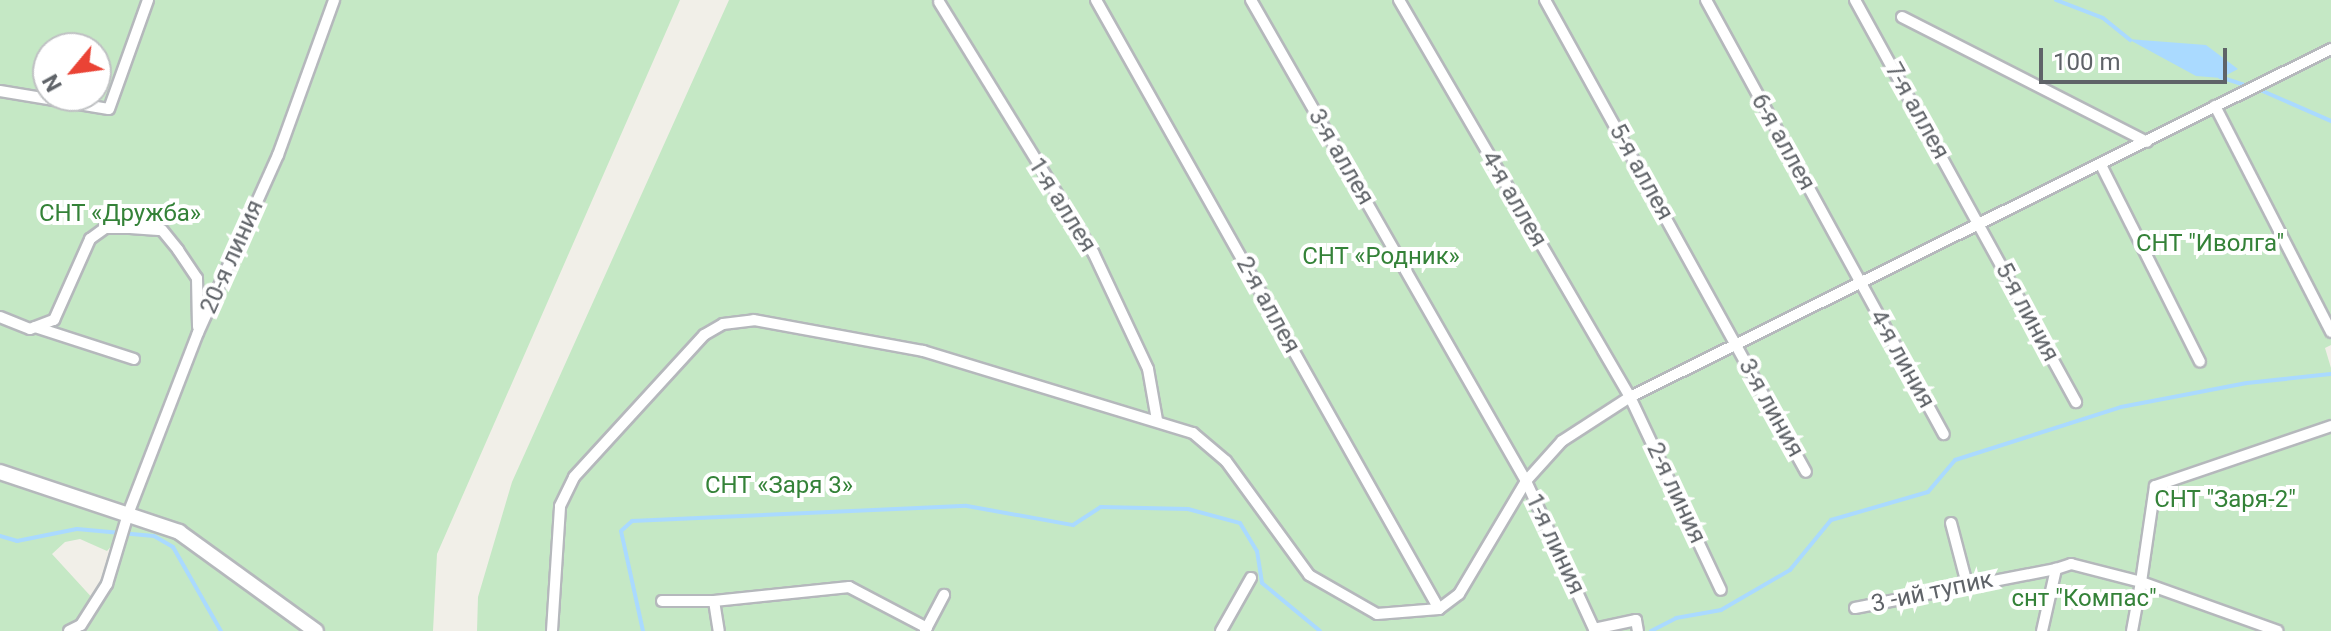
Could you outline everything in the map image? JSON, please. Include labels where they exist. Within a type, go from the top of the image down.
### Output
[{"type":"street","points":[[0,91],[109,109],[148,0]]},
{"type":"street","name":"20-я линия","points":[[86,628],[107,584],[128,514],[198,333],[278,155],[334,0]]},
{"type":"street","name":"2-я аллея","points":[[1096,0],[1439,609]]},
{"type":"street","name":"3-я аллея","points":[[1251,0],[1526,481]]},
{"type":"street","name":"4-я аллея","points":[[1399,0],[1630,397]]},
{"type":"street","name":"5-я аллея","points":[[1545,0],[1736,344]]},
{"type":"street","name":"6-я аллея","points":[[1706,0],[1861,284]]},
{"type":"street","name":"7-я аллея","points":[[1855,0],[1979,223]]},
{"type":"street","name":"1-я аллея","points":[[939,2],[1093,252],[1148,369],[1157,420]]},
{"type":"street","points":[[1902,17],[2147,142]]},
{"type":"street","points":[[552,631],[560,506],[574,477],[680,357],[723,324],[754,320],[923,351],[1193,433],[1226,461],[1309,575],[1342,598],[1377,614],[1439,609],[1475,572],[1526,481],[1562,441],[1630,397],[2331,49]]},
{"type":"street","points":[[2215,106],[2331,332]]},
{"type":"street","points":[[2101,165],[2200,362]]},
{"type":"street","name":"5-я линия","points":[[1979,223],[2076,402]]},
{"type":"street","points":[[35,327],[54,320],[90,239],[105,228],[130,228],[162,230],[197,278],[198,333]]},
{"type":"street","name":"4-я линия","points":[[1861,284],[1944,434]]},
{"type":"street","points":[[0,317],[134,359]]},
{"type":"street","name":"3-я линия","points":[[1736,344],[1806,472]]},
{"type":"street","name":"2-я линия","points":[[1630,397],[1721,590]]},
{"type":"street","points":[[2132,631],[2155,486],[2331,426]]},
{"type":"street","points":[[0,472],[179,532],[316,631]]},
{"type":"street","name":"1-я линия","points":[[1526,481],[1594,629],[1636,620],[1638,630]]},
{"type":"street","points":[[1951,523],[1967,584]]},
{"type":"street","name":"3 -ий тупик","points":[[1855,608],[2071,564],[2141,582],[2278,631]]},
{"type":"street","points":[[2042,631],[2056,569]]},
{"type":"street","points":[[1221,631],[1251,578]]},
{"type":"street","points":[[662,601],[714,601],[849,587],[926,630],[944,595]]},
{"type":"street","points":[[714,601],[719,631]]},
{"type":"street","points":[[69,631],[86,628]]},
{"type":"green space","name":"СНТ «Дружба»","points":[[0,0],[680,0],[437,554],[433,631],[0,631]],"holes":[[[80,539],[107,551],[115,542],[96,602],[52,554],[65,542]]]},
{"type":"green space","points":[[729,0],[2331,0],[2331,345],[2325,348],[2331,368],[2331,631],[477,631],[478,597],[512,482]]},
{"type":"water","points":[[2128,39],[2206,45],[2238,69],[2221,78],[2196,76]]},
{"type":"waterway","points":[[2056,0],[2103,18],[2130,40]]},
{"type":"waterway","points":[[2220,77],[2247,86]]},
{"type":"waterway","points":[[2258,89],[2331,121]]},
{"type":"waterway","points":[[1651,631],[1676,618],[1721,610],[1790,570],[1831,520],[1928,492],[1955,460],[2121,407],[2247,383],[2331,374]]},
{"type":"waterway","points":[[643,631],[621,531],[632,521],[967,506],[1073,525],[1101,507],[1188,509],[1240,523],[1257,551],[1262,583],[1320,631]]},
{"type":"waterway","points":[[0,536],[17,541],[77,529],[154,536],[173,547],[221,631]]},
{"type":"park label","name":"СНТ \"Иволга\"","points":[[2210,244]]},
{"type":"park label","name":"СНТ «Родник»","points":[[1381,257]]},
{"type":"park label","name":"СНТ «Заря 3»","points":[[779,486]]},
{"type":"park label","name":"СНТ \"Заря-2\"","points":[[2225,500]]},
{"type":"park label","name":"снт \"Компас\"","points":[[2084,599]]}]
